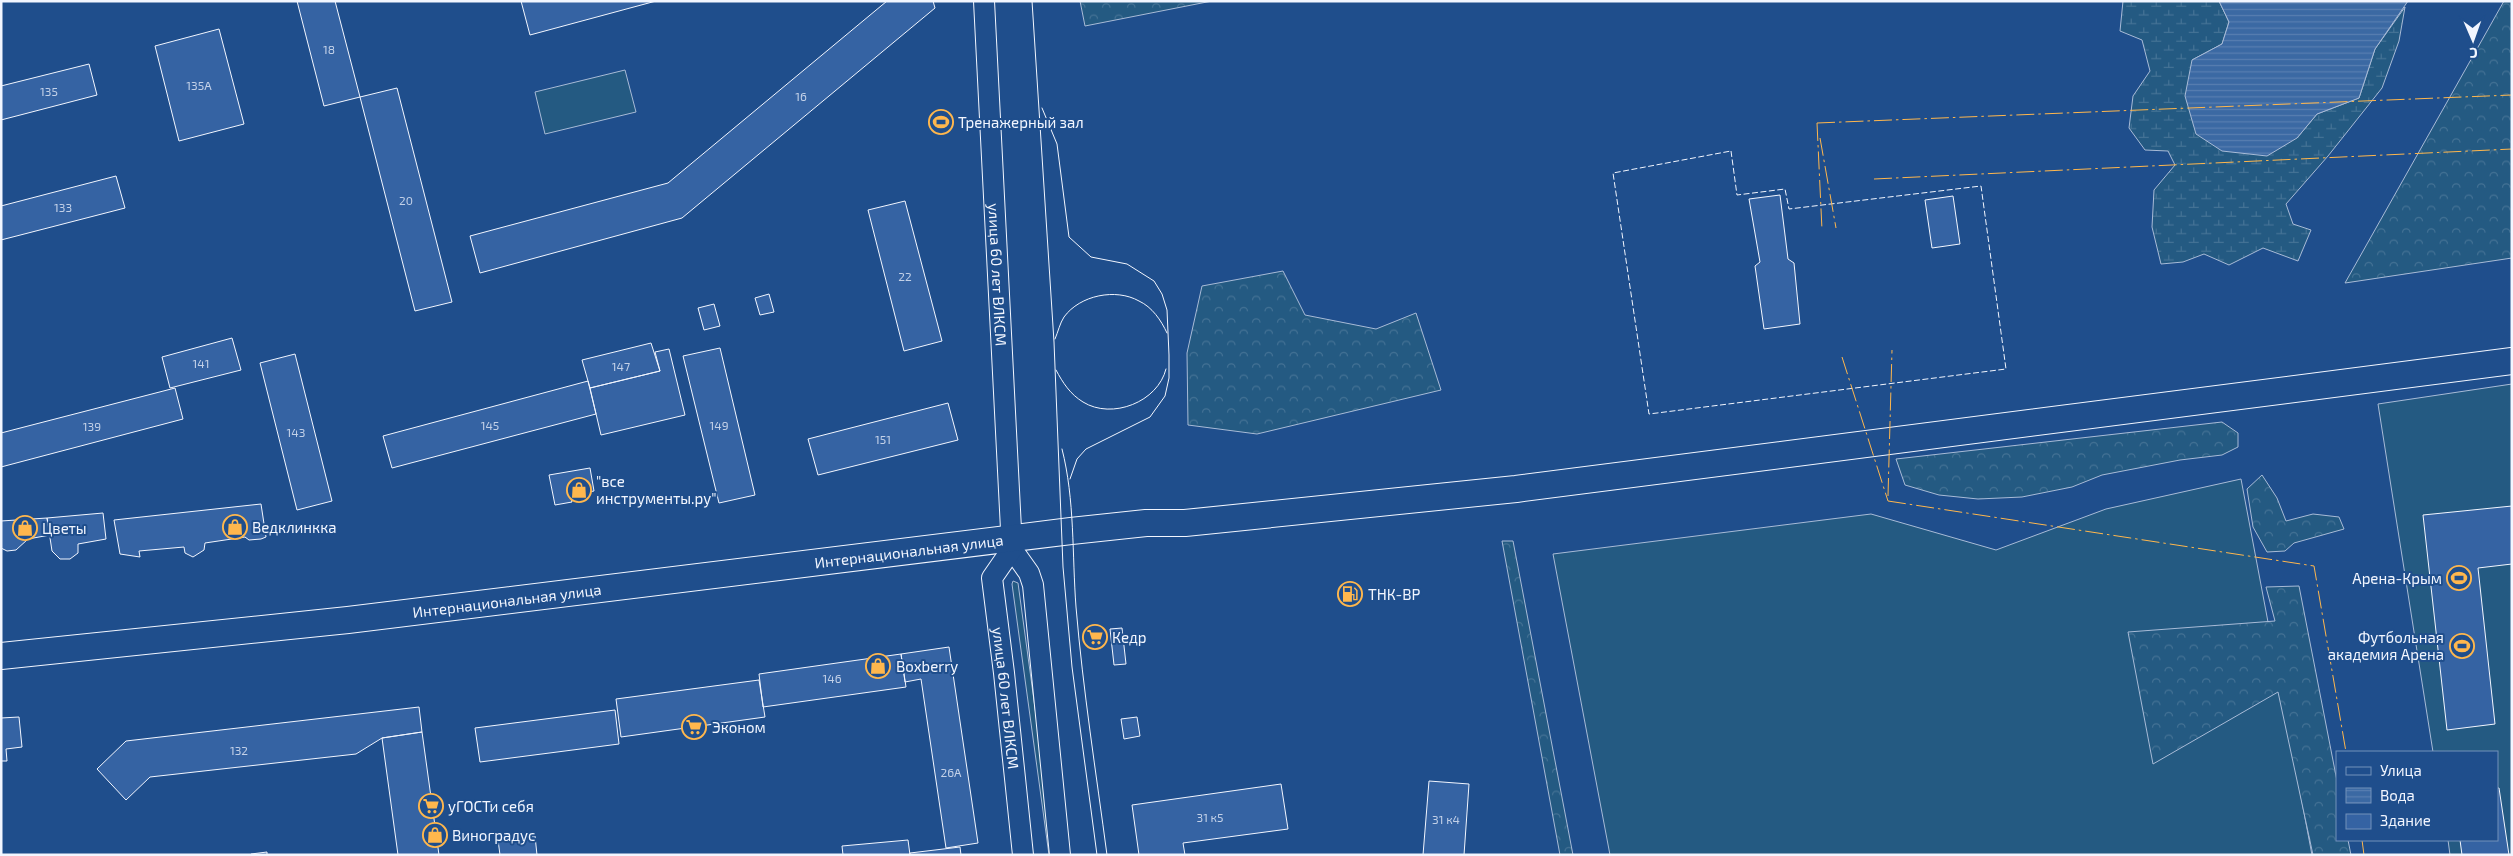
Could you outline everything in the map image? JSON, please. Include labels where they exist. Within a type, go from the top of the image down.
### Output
[{"type":"main road","name":"Интернациональная улица","points":[[1,656],[348,620],[1012,543],[1516,489],[2512,361]]},
{"type":"street","name":"улица 60 лет ВЛКСМ","points":[[984,1],[1012,543],[992,578],[992,590],[1004,673],[1023,855]]},
{"type":"street","points":[[1012,543],[1029,573],[1033,586],[1060,855]]},
{"type":"green space","points":[[1080,1],[1212,1],[1085,26]]},
{"type":"green space","points":[[2123,1],[2219,1],[2229,22],[2222,44],[2192,60],[2297,138],[2317,114],[2359,98],[2375,49],[2405,7],[2399,41],[2382,88],[2328,156],[2286,204],[2293,224],[2311,230],[2298,261],[2263,248],[2229,265],[2204,254],[2183,262],[2161,264],[2152,227],[2154,190],[2175,165],[2168,151],[2145,150],[2129,128],[2133,96],[2150,71],[2142,40],[2120,31]]},
{"type":"green space","points":[[2504,1],[2512,1],[2512,258],[2345,283]]},
{"type":"green space","points":[[625,70],[636,112],[545,134],[535,92]]},
{"type":"green space","points":[[1283,271],[1305,315],[1376,329],[1416,313],[1441,390],[1257,434],[1188,425],[1187,353],[1202,286]]},
{"type":"green space","name":"Арена-Крым","points":[[2512,384],[2512,855],[2450,855],[2448,841],[2498,841],[2498,751],[2433,751],[2378,404]]},
{"type":"green space","points":[[2222,422],[2238,433],[2238,447],[2222,455],[2180,460],[2102,475],[2072,487],[2022,497],[1978,499],[1939,495],[1905,485],[1896,459]]},
{"type":"green space","points":[[2262,475],[2277,498],[2286,521],[2313,514],[2339,517],[2344,529],[2294,543],[2285,551],[2267,552],[2253,527],[2247,489]]},
{"type":"green space","points":[[2241,479],[2312,855],[1610,855],[1553,554],[1871,514],[1996,550],[2106,509]]},
{"type":"green space","points":[[1502,541],[1513,541],[1573,855],[1560,855]]},
{"type":"green space","points":[[1013,581],[1018,583],[1055,855],[1049,855]]},
{"type":"green space","points":[[2299,586],[2336,776],[2336,841],[2348,841],[2351,855],[2313,855],[2278,692],[2153,764],[2128,632],[2275,621],[2266,587]]},
{"type":"water","points":[[2219,1],[2408,1],[2375,49],[2359,98],[2317,114],[2297,138],[2267,156],[2222,151],[2196,134],[2185,96],[2192,60],[2222,44],[2229,22]]},
{"type":"building","points":[[297,1],[335,1],[360,97],[324,106]]},
{"type":"building","points":[[521,1],[656,1],[530,35]]},
{"type":"building","points":[[887,1],[933,1],[935,8],[682,218],[480,273],[470,236],[668,183]]},
{"type":"building","points":[[219,29],[244,124],[179,141],[155,46]]},
{"type":"building","points":[[89,64],[97,95],[1,120],[1,86]]},
{"type":"building","points":[[397,88],[452,302],[415,311],[360,97]]},
{"type":"building","points":[[116,176],[125,208],[1,240],[1,206]]},
{"type":"building","points":[[1780,195],[1788,259],[1794,263],[1800,324],[1764,329],[1755,266],[1760,262],[1749,199]]},
{"type":"building","points":[[1953,196],[1960,244],[1932,248],[1925,200]]},
{"type":"building","points":[[905,201],[942,341],[904,351],[868,210]]},
{"type":"building","points":[[769,294],[774,312],[760,315],[755,298]]},
{"type":"building","points":[[714,304],[720,326],[704,330],[698,308]]},
{"type":"building","points":[[232,338],[241,370],[170,388],[162,357]]},
{"type":"building","points":[[651,343],[660,371],[590,388],[582,360]]},
{"type":"building","points":[[720,348],[755,495],[719,503],[683,356]]},
{"type":"building","points":[[669,349],[685,415],[601,435],[590,388],[660,371],[655,352]]},
{"type":"building","points":[[295,354],[332,501],[297,510],[260,363]]},
{"type":"building","points":[[588,381],[596,414],[392,468],[383,436]]},
{"type":"building","points":[[175,388],[183,419],[1,467],[1,433]]},
{"type":"building","points":[[948,403],[958,440],[818,475],[808,439]]},
{"type":"building","points":[[590,468],[594,491],[570,495],[572,502],[555,505],[549,475]]},
{"type":"building","points":[[261,504],[266,537],[261,539],[249,540],[245,537],[205,543],[204,550],[193,557],[185,553],[184,547],[139,551],[140,557],[120,554],[114,520]]},
{"type":"building","name":"Футбольная академия Арена","points":[[2512,506],[2512,564],[2478,568],[2495,724],[2447,730],[2423,515]]},
{"type":"building","points":[[103,513],[106,539],[78,544],[78,553],[70,559],[60,559],[52,551],[47,518]]},
{"type":"building","name":"Цветы","points":[[47,518],[50,535],[28,539],[16,550],[7,551],[1,548],[1,521]]},
{"type":"building","points":[[1122,628],[1126,664],[1114,665],[1110,629]]},
{"type":"building","points":[[949,647],[978,843],[946,848],[921,679],[905,682],[901,654]]},
{"type":"building","points":[[901,654],[906,687],[763,707],[759,674]]},
{"type":"building","points":[[759,680],[765,717],[621,737],[616,699]]},
{"type":"building","points":[[419,707],[422,732],[382,738],[356,754],[150,777],[126,800],[97,769],[126,741]]},
{"type":"building","points":[[615,710],[619,744],[480,762],[475,728]]},
{"type":"building","points":[[19,717],[22,747],[6,749],[7,761],[1,761],[1,718]]},
{"type":"building","points":[[1137,717],[1140,736],[1124,739],[1121,719]]},
{"type":"building","points":[[422,732],[439,855],[398,855],[382,738]]},
{"type":"building","points":[[1429,781],[1469,784],[1464,855],[1423,855]]},
{"type":"building","points":[[1281,784],[1288,829],[1183,843],[1185,855],[1139,855],[1132,805]]},
{"type":"building","points":[[2499,788],[2509,855],[2462,855],[2460,841],[2498,841]]},
{"type":"building","points":[[535,836],[537,855],[500,855],[498,840]]},
{"type":"building","points":[[908,840],[910,855],[843,855],[842,846]]},
{"type":"building","points":[[960,847],[961,855],[910,855],[910,853]]},
{"type":"building","points":[[267,852],[267,855],[251,855],[251,854]]},
{"type":"tram line","points":[[1032,1],[1054,342],[1063,567],[1072,667],[1097,855]]},
{"type":"tram line","points":[[1042,108],[1057,144],[1069,237],[1091,257],[1127,264],[1154,281],[1162,294],[1167,310],[1169,378],[1165,396],[1150,417],[1086,449],[1077,459],[1070,479]]},
{"type":"tram line","points":[[1055,339],[1064,317],[1071,309],[1089,299],[1109,295],[1130,297],[1144,304],[1156,314],[1167,333]]},
{"type":"tram line","points":[[1056,370],[1067,388],[1078,399],[1095,407],[1107,409],[1132,405],[1144,399],[1154,391],[1166,369]]},
{"type":"tram line","points":[[1062,449],[1071,507],[1076,607],[1082,669],[1107,855]]},
{"type":"fence","points":[[1731,151],[1737,195],[1785,189],[1789,209],[1981,186],[2006,369],[1649,414],[1613,173],[1731,151]]},
{"type":"power","points":[[1817,123],[2512,95]]},
{"type":"power","points":[[1817,123],[1822,230]]},
{"type":"power","points":[[1820,138],[1836,228]]},
{"type":"power","points":[[1874,179],[2512,149]]},
{"type":"power","points":[[1888,496],[1892,350]]},
{"type":"power","points":[[1842,357],[1888,501]]},
{"type":"power","points":[[1888,501],[2314,566],[2346,751]]},
{"type":"power","points":[[2362,841],[2364,855]]},
{"type":"place","name":"Тренажерный зал","points":[[941,122]]},
{"type":"place","name":"\"все инструменты.ру\"","points":[[579,490]]},
{"type":"place","name":"Ведклинкка","points":[[235,527]]},
{"type":"place","name":"Цветы","points":[[25,528]]},
{"type":"place","name":"Арена-Крым","points":[[2459,578]]},
{"type":"place","name":"ТНК-ВР","points":[[1350,594]]},
{"type":"place","name":"Кедр","points":[[1095,637]]},
{"type":"place","name":"Футбольная академия Арена","points":[[2462,646]]},
{"type":"place","name":"Boxberry","points":[[878,666]]},
{"type":"place","name":"Эконом","points":[[694,727]]},
{"type":"place","name":"уГОСТи себя","points":[[431,806]]},
{"type":"place","name":"Виноградус","points":[[435,835]]}]
